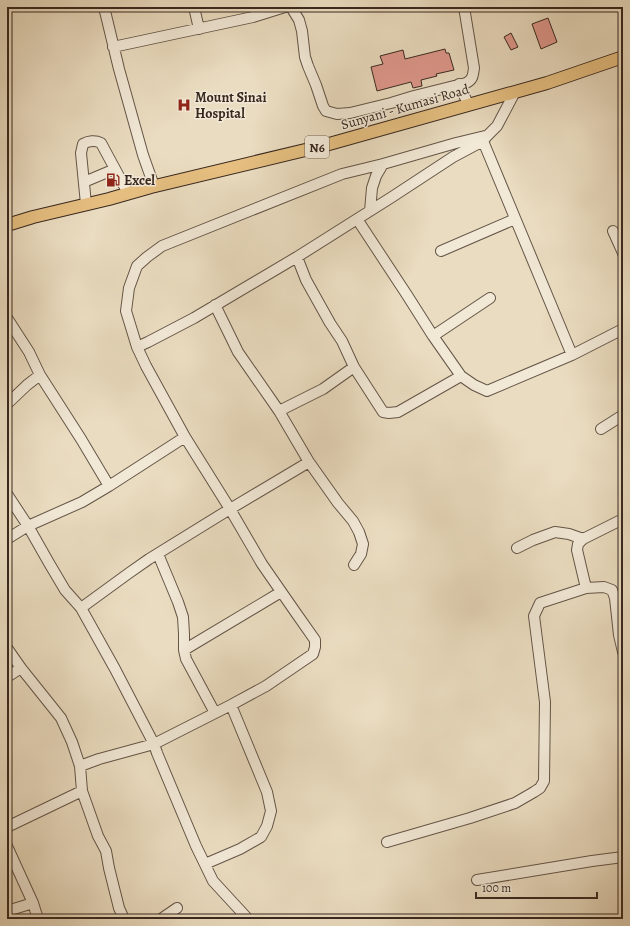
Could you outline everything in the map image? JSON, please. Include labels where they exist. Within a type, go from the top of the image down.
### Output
[{"type":"main road","name":"Sunyani - Kumasi Road","points":[[7,225],[154,186],[322,146],[553,81],[623,57]]},
{"type":"street","points":[[104,7],[113,47],[143,155],[154,186]]},
{"type":"street","points":[[194,7],[199,29]]},
{"type":"street","points":[[113,47],[253,18],[285,7]]},
{"type":"street","points":[[291,7],[299,20],[302,31],[305,57],[323,106],[326,111],[337,114],[391,103],[466,83],[471,79],[474,68],[464,7]]},
{"type":"street","points":[[459,84],[468,104]]},
{"type":"street","points":[[137,347],[194,318],[297,257],[453,157],[485,139],[497,126],[515,92]]},
{"type":"street","points":[[80,766],[154,744],[231,706],[266,686],[313,654],[315,647],[315,640],[262,564],[185,436],[137,347],[126,311],[129,288],[137,266],[147,256],[162,246],[342,174],[456,143],[485,139]]},
{"type":"street","points":[[485,139],[515,219],[572,355]]},
{"type":"street","points":[[86,204],[81,153],[83,144],[85,143],[93,141],[98,141],[101,143],[128,193]]},
{"type":"street","points":[[370,211],[372,188],[376,176],[383,164]]},
{"type":"street","points":[[84,182],[115,169]]},
{"type":"street","points":[[357,219],[433,336],[461,376],[474,385],[487,391],[572,355],[623,329]]},
{"type":"street","points":[[441,251],[515,219]]},
{"type":"street","points":[[613,231],[623,253]]},
{"type":"street","points":[[297,257],[306,280],[342,341],[354,367],[383,412],[398,412],[461,376]]},
{"type":"street","points":[[433,336],[490,298]]},
{"type":"street","points":[[215,305],[238,352],[279,411],[309,462],[338,503],[353,521],[359,532],[363,544],[361,554],[354,566]]},
{"type":"street","points":[[7,318],[29,352],[40,375],[110,486]]},
{"type":"street","points":[[279,411],[323,389],[354,367]]},
{"type":"street","points":[[7,404],[40,375]]},
{"type":"street","points":[[601,429],[623,415]]},
{"type":"street","points":[[7,539],[28,526],[82,502],[110,486],[185,436]]},
{"type":"street","points":[[81,608],[158,554],[309,462]]},
{"type":"street","points":[[7,494],[28,526],[65,590],[81,608],[116,669],[154,744],[193,839],[213,881],[248,919]]},
{"type":"street","points":[[586,588],[577,550],[578,544],[583,539],[623,519]]},
{"type":"street","points":[[517,548],[555,532],[569,534],[583,539]]},
{"type":"street","points":[[158,554],[183,617],[184,650],[186,659],[215,713]]},
{"type":"street","points":[[388,842],[515,803],[540,788],[544,781],[545,702],[534,616],[540,603],[586,588],[604,587],[612,590],[615,598],[623,652]]},
{"type":"street","points":[[184,650],[281,592]]},
{"type":"street","points":[[7,648],[61,718],[72,742],[80,766],[82,792],[98,836],[106,852],[119,908],[124,919]]},
{"type":"street","points":[[7,677],[21,668]]},
{"type":"street","points":[[205,864],[240,849],[261,837],[267,826],[271,811],[267,792],[231,706]]},
{"type":"street","points":[[7,827],[82,792]]},
{"type":"street","points":[[7,846],[33,903],[38,919]]},
{"type":"street","points":[[477,880],[623,856]]},
{"type":"street","points":[[7,911],[33,903]]},
{"type":"street","points":[[161,919],[177,908]]},
{"type":"building","points":[[548,18],[557,42],[541,49],[532,24]]},
{"type":"building","points":[[511,33],[518,47],[511,50],[504,37]]},
{"type":"building","points":[[445,49],[446,53],[449,53],[454,70],[436,74],[437,76],[421,80],[422,86],[413,88],[411,82],[377,91],[371,67],[383,64],[380,56],[403,50],[405,59]]},
{"type":"place","name":"Mount Sinai Hospital","points":[[184,105]]},
{"type":"place","name":"Excel","points":[[113,180]]}]
